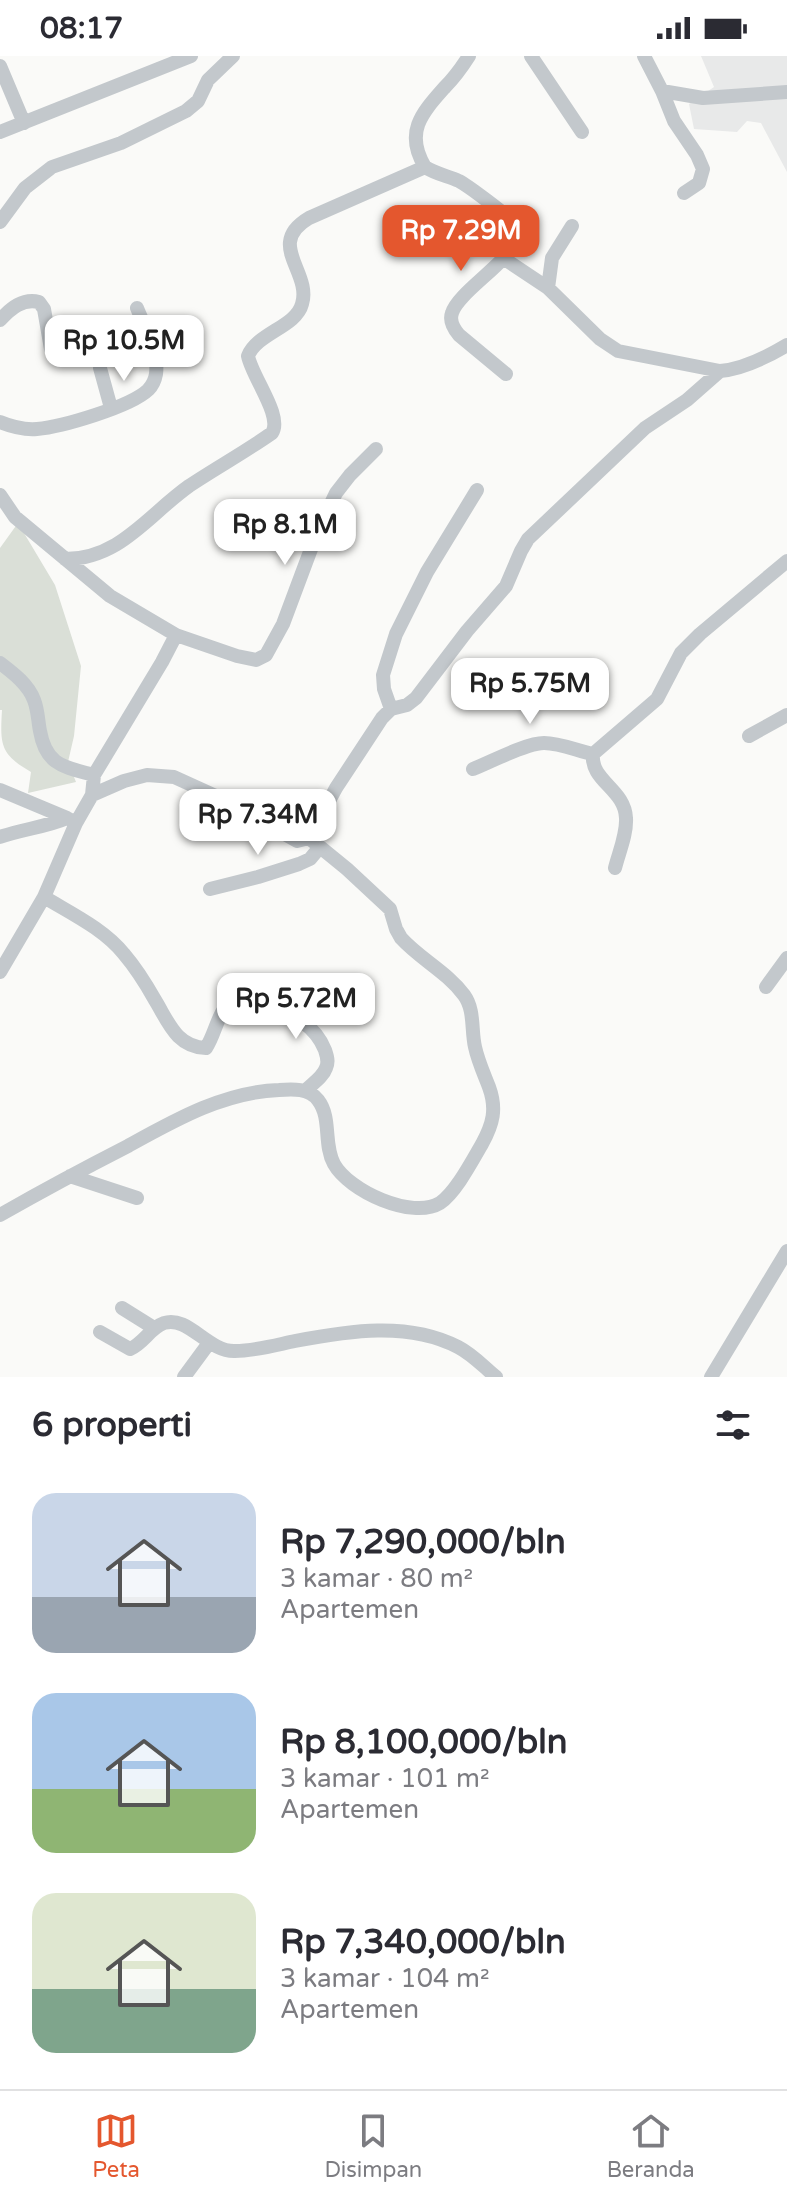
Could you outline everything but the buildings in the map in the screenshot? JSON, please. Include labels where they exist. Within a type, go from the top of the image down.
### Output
[{"type":"street","points":[[0,132],[191,56]]},
{"type":"street","points":[[0,222],[25,188],[52,167],[121,143],[194,105],[202,96],[208,80],[233,56]]},
{"type":"street","points":[[469,56],[433,100],[419,121],[415,135],[425,167],[466,185],[514,222],[518,229],[517,238],[503,258],[457,303],[451,316],[453,327],[459,335],[506,374]]},
{"type":"street","points":[[531,56],[582,132]]},
{"type":"street","points":[[644,56],[674,121],[703,169],[699,183],[684,193]]},
{"type":"street","points":[[0,66],[24,123]]},
{"type":"street","points":[[662,91],[703,98],[787,92]]},
{"type":"street","points":[[65,559],[90,557],[114,546],[188,487],[272,433],[276,424],[274,414],[248,356],[255,345],[302,307],[302,287],[290,243],[292,234],[309,218],[425,167]]},
{"type":"street","points":[[548,288],[552,258],[572,226]]},
{"type":"street","points":[[503,258],[548,288],[600,339],[618,351],[730,371],[787,345]]},
{"type":"street","points":[[0,320],[21,303],[30,300],[39,302],[44,309],[51,349]]},
{"type":"street","points":[[0,422],[38,429],[111,408],[146,392],[156,374],[150,341],[137,308]]},
{"type":"street","points":[[100,368],[111,408]]},
{"type":"street","points":[[210,889],[310,859],[336,788],[382,718],[391,709],[407,705],[416,698],[506,586],[524,544],[534,532],[645,428],[687,400],[720,371]]},
{"type":"street","points":[[0,495],[15,517],[110,596],[176,635],[249,660],[264,657],[292,603],[336,493],[376,449]]},
{"type":"street","points":[[391,709],[383,675],[396,634],[427,572],[477,490]]},
{"type":"street","points":[[615,868],[626,817],[623,803],[592,765],[593,754],[657,699],[681,653],[690,644],[787,561]]},
{"type":"street","points":[[92,795],[94,775],[176,635]]},
{"type":"street","points":[[0,663],[30,692],[40,735],[49,756],[60,765],[94,775]]},
{"type":"street","points":[[749,736],[787,715]]},
{"type":"street","points":[[473,769],[541,743],[593,754]]},
{"type":"street","points":[[0,972],[44,897],[72,820],[92,795],[147,775],[174,777],[218,797],[297,841],[314,843],[390,909],[401,938],[464,995],[471,1009],[474,1046],[493,1097],[494,1116],[483,1143],[449,1194],[434,1206],[414,1208],[385,1201],[346,1179],[329,1150],[323,1109],[314,1096],[305,1091],[263,1090],[226,1098],[153,1132],[0,1215]]},
{"type":"street","points":[[0,790],[72,820]]},
{"type":"street","points":[[0,837],[72,820]]},
{"type":"street","points":[[44,897],[111,940],[123,952],[172,1031],[199,1048],[206,1048],[222,1013],[232,999],[239,996],[253,996],[294,1016],[314,1031],[328,1059],[324,1073],[305,1091]]},
{"type":"street","points":[[766,987],[787,958]]},
{"type":"street","points":[[70,1176],[137,1198]]},
{"type":"street","points":[[711,1377],[787,1251]]},
{"type":"street","points":[[122,1308],[154,1328]]},
{"type":"street","points":[[100,1332],[130,1349],[154,1328],[176,1322],[223,1350],[237,1352],[342,1333],[389,1330],[437,1337],[461,1348],[496,1377]]},
{"type":"street","points":[[184,1377],[209,1343]]},
{"type":"shaded area","points":[[701,56],[787,56],[787,172],[761,123],[747,121],[737,132],[694,129],[689,104],[714,87]]},
{"type":"shaded area","points":[[18,523],[55,585],[81,666],[74,736],[68,762],[76,782],[28,793],[31,772],[13,760],[4,747],[0,710],[0,548]]}]
